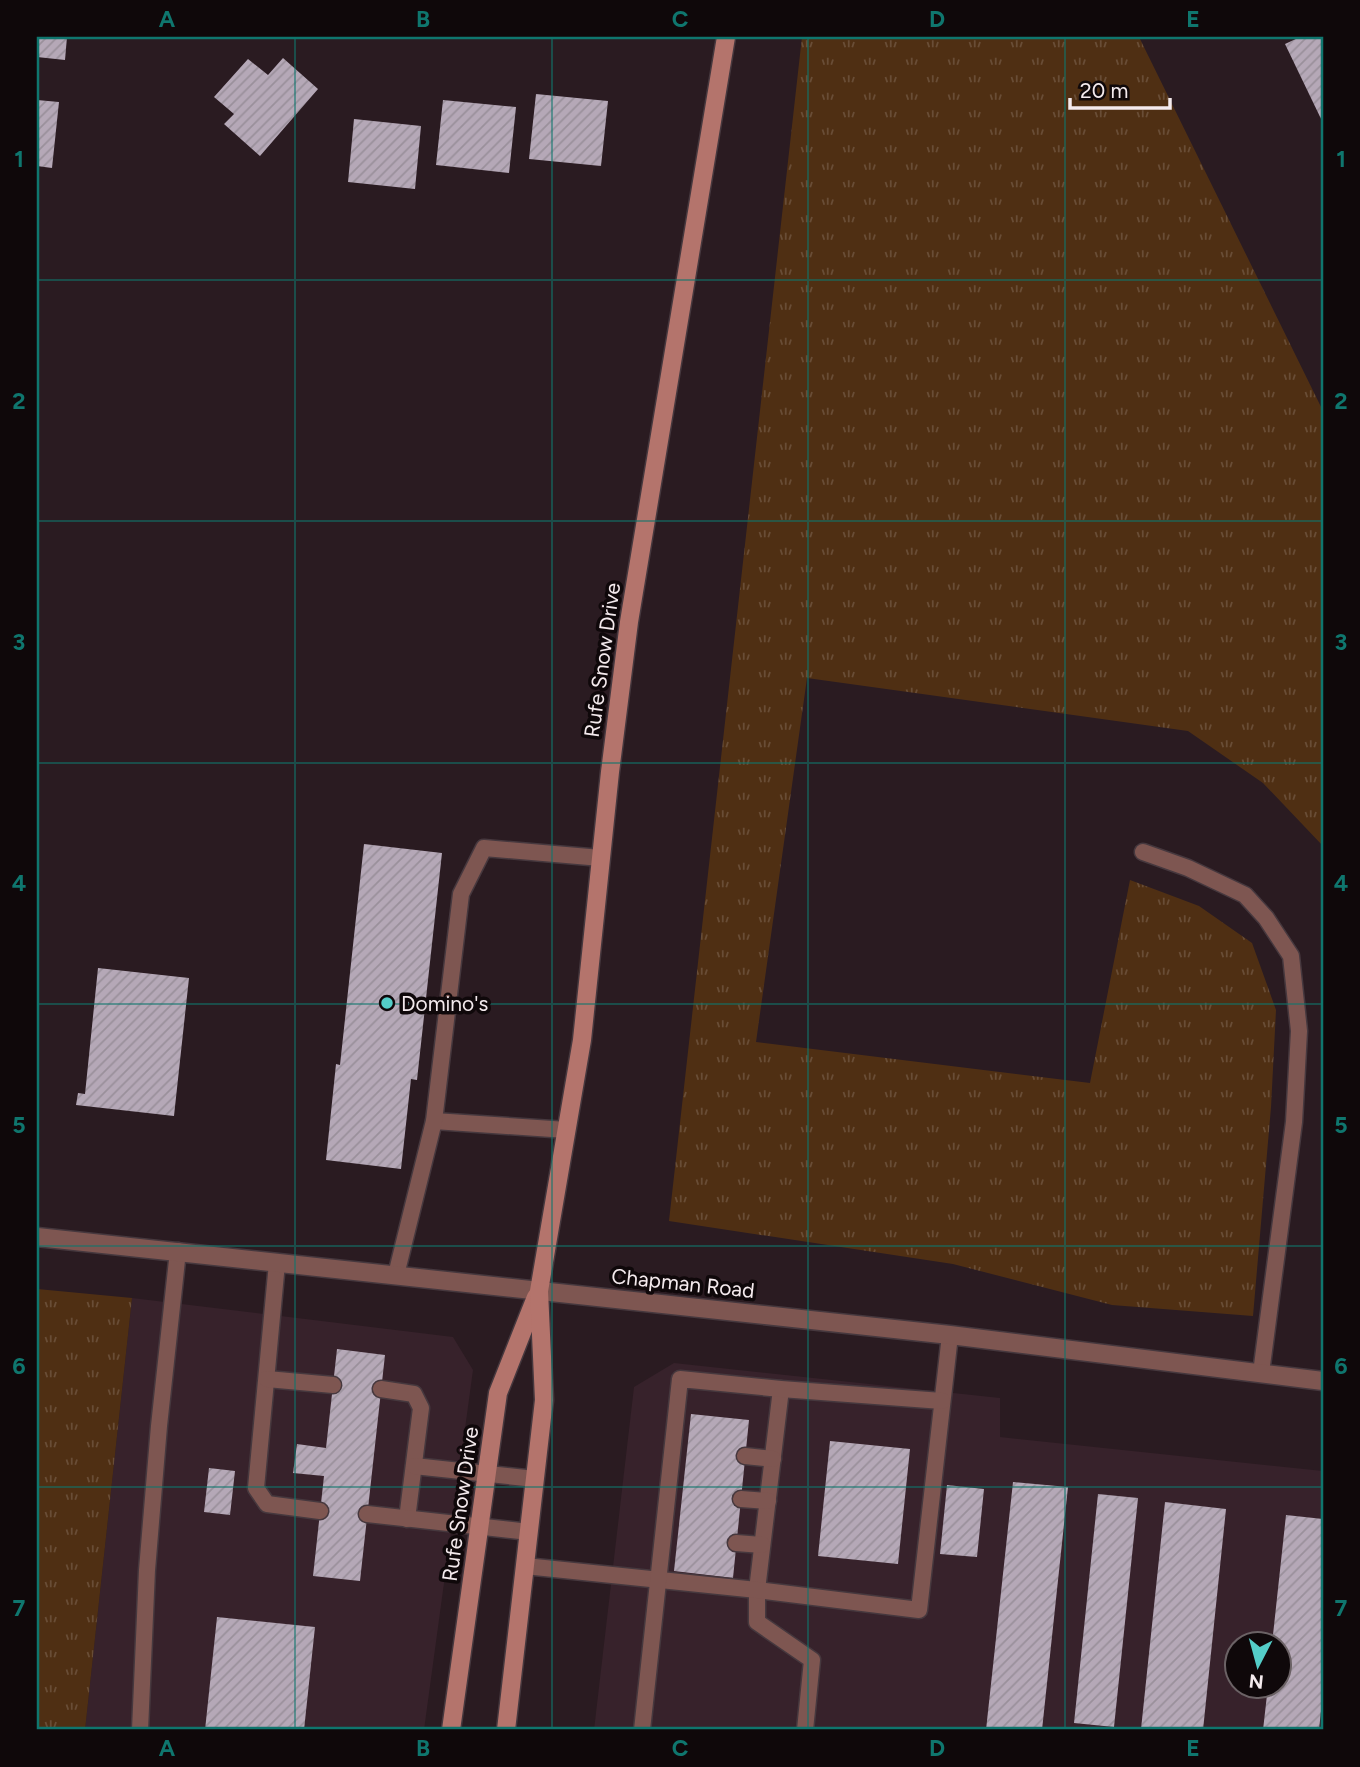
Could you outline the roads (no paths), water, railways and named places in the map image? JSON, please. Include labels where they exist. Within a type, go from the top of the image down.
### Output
[{"type":"main road","name":"Rufe Snow Drive","points":[[506,1730],[544,1400],[539,1291],[582,1040],[629,622],[726,37]]},
{"type":"main road","name":"Rufe Snow Drive","points":[[451,1730],[498,1393],[539,1291]]},
{"type":"street","name":"Chapman Road","points":[[37,1237],[950,1335],[1323,1381]]},
{"type":"lane","points":[[396,1275],[434,1121],[461,894],[484,848],[601,858]]},
{"type":"lane","points":[[1143,852],[1188,868],[1245,895],[1266,918],[1291,956],[1299,1031],[1294,1122],[1261,1373]]},
{"type":"lane","points":[[434,1121],[566,1130]]},
{"type":"lane","points":[[140,1730],[147,1570],[178,1251]]},
{"type":"lane","points":[[278,1263],[256,1488],[267,1504],[320,1510]]},
{"type":"lane","points":[[525,1566],[757,1590],[919,1611],[950,1335]]},
{"type":"lane","points":[[267,1379],[333,1385]]},
{"type":"lane","points":[[642,1730],[658,1581],[671,1537],[680,1451],[680,1379],[942,1401]]},
{"type":"lane","points":[[381,1389],[414,1394],[421,1408],[407,1518]]},
{"type":"lane","points":[[781,1389],[757,1590],[757,1622],[812,1660],[805,1730]]},
{"type":"lane","points":[[745,1456],[772,1459]]},
{"type":"lane","points":[[414,1466],[535,1479]]},
{"type":"lane","points":[[741,1499],[768,1501]]},
{"type":"lane","points":[[367,1514],[529,1532]]},
{"type":"lane","points":[[736,1543],[762,1545]]},
{"type":"place","name":"Domino's","points":[[387,1003]]}]
